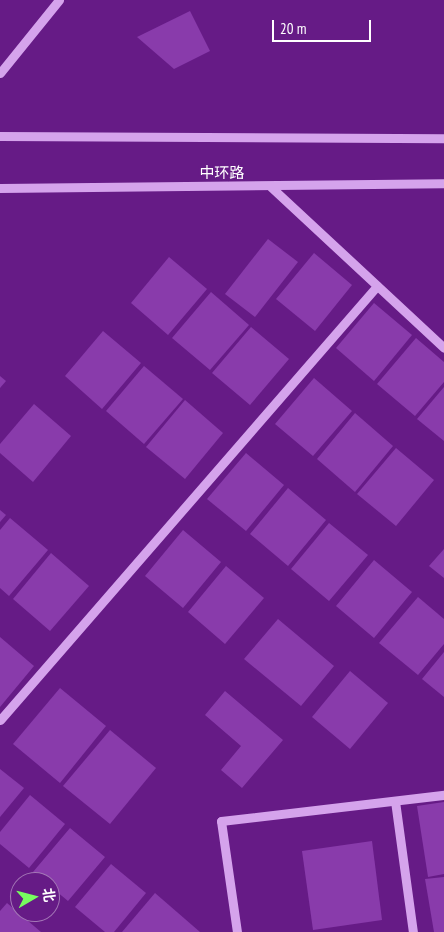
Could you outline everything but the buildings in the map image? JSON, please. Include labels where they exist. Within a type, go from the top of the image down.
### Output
[{"type":"street","points":[[0,72],[59,0]]},
{"type":"street","points":[[0,136],[444,138]]},
{"type":"street","name":"中环路","points":[[0,188],[271,187],[444,183]]},
{"type":"street","points":[[271,187],[444,348]]},
{"type":"street","points":[[0,720],[377,286]]},
{"type":"street","points":[[237,932],[221,821],[444,795]]},
{"type":"street","points":[[395,801],[413,932]]}]
